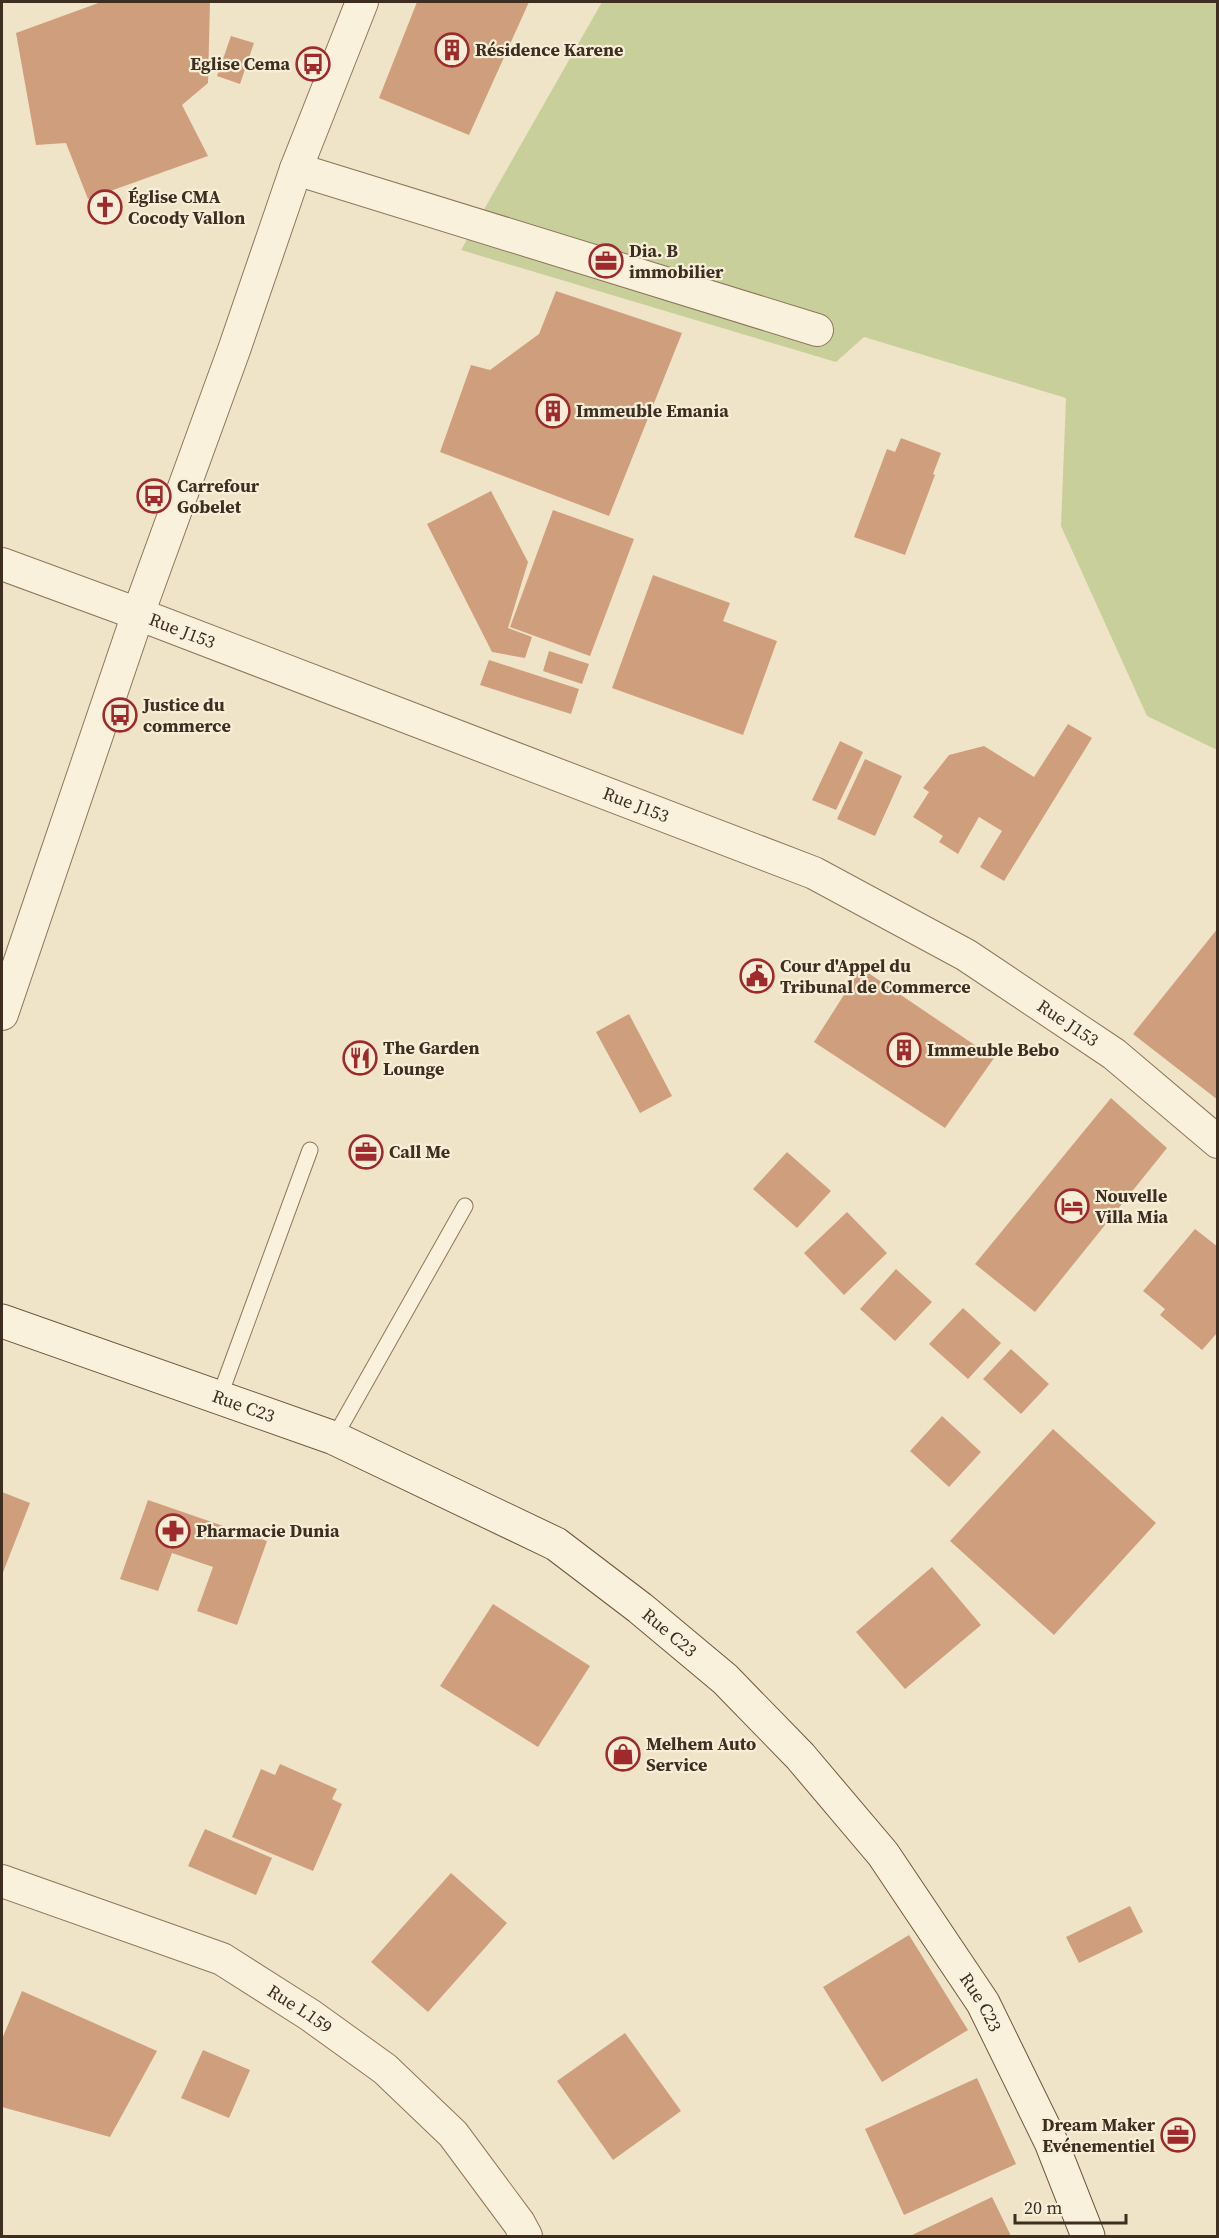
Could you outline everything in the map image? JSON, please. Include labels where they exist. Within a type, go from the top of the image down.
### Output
[{"type":"street","points":[[2,1014],[138,614],[234,350],[296,168],[362,2]]},
{"type":"street","points":[[296,168],[817,330]]},
{"type":"street","name":"Rue J153","points":[[2,564],[814,873],[966,955],[1114,1054],[1218,1142]]},
{"type":"street","name":"Rue C23","points":[[2,1321],[334,1438],[556,1544],[640,1608],[725,1679],[800,1756],[883,1854],[983,2003],[1052,2142],[1088,2236]]},
{"type":"street","name":"Rue L159","points":[[2,1881],[222,1959],[310,2015],[385,2069],[453,2134],[519,2223],[526,2236]]},
{"type":"lane","points":[[219,1398],[310,1150]]},
{"type":"lane","points":[[334,1438],[465,1206]]},
{"type":"green space","points":[[602,2],[1217,2],[1217,750],[1147,716],[1061,526],[1066,398],[864,337],[836,362],[461,250]]},
{"type":"building","points":[[101,2],[210,2],[208,83],[182,105],[208,156],[88,199],[66,143],[36,145],[16,33]]},
{"type":"building","name":"Résidence Karene","points":[[417,2],[529,2],[469,135],[379,98]]},
{"type":"building","points":[[231,36],[254,43],[240,84],[217,76]]},
{"type":"building","name":"Immeuble Emania","points":[[556,291],[682,333],[609,516],[440,452],[471,365],[490,370],[539,334]]},
{"type":"building","points":[[901,438],[941,453],[905,555],[854,537],[887,449],[895,452]]},
{"type":"building","points":[[491,491],[528,562],[508,628],[532,637],[525,658],[492,652],[427,524]]},
{"type":"building","points":[[553,510],[634,539],[590,656],[510,627]]},
{"type":"building","points":[[653,575],[730,603],[723,621],[777,641],[743,735],[612,688]]},
{"type":"building","points":[[549,651],[589,664],[582,684],[543,671]]},
{"type":"building","points":[[489,660],[579,689],[571,714],[480,685]]},
{"type":"building","points":[[1068,724],[1092,738],[1004,881],[980,867],[1002,831],[979,817],[958,854],[939,842],[943,836],[913,817],[929,792],[923,788],[949,755],[984,746],[1034,777]]},
{"type":"building","points":[[840,741],[863,752],[836,810],[812,800]]},
{"type":"building","points":[[865,759],[902,776],[875,836],[837,819]]},
{"type":"building","points":[[1218,928],[1218,1100],[1133,1034]]},
{"type":"building","name":"Immeuble Bebo","points":[[861,968],[994,1058],[945,1128],[814,1042]]},
{"type":"building","points":[[629,1014],[672,1096],[640,1113],[596,1032]]},
{"type":"building","name":"Nouvelle Villa Mia","points":[[1111,1098],[1167,1148],[1035,1312],[975,1264]]},
{"type":"building","points":[[787,1152],[831,1191],[797,1228],[753,1189]]},
{"type":"building","points":[[847,1212],[887,1253],[844,1295],[804,1253]]},
{"type":"building","points":[[1195,1229],[1218,1247],[1218,1332],[1202,1350],[1160,1315],[1165,1309],[1143,1291]]},
{"type":"building","points":[[896,1269],[932,1302],[895,1341],[860,1309]]},
{"type":"building","points":[[963,1308],[1001,1343],[968,1379],[929,1344]]},
{"type":"building","points":[[1011,1349],[1049,1384],[1021,1414],[983,1379]]},
{"type":"building","points":[[942,1416],[981,1452],[949,1487],[910,1451]]},
{"type":"building","points":[[1053,1429],[1156,1523],[1054,1635],[950,1541]]},
{"type":"building","points":[[2,1492],[30,1503],[2,1575]]},
{"type":"building","points":[[148,1500],[267,1541],[237,1625],[197,1611],[213,1567],[172,1553],[158,1591],[120,1579]]},
{"type":"building","points":[[932,1567],[981,1625],[905,1689],[856,1632]]},
{"type":"building","points":[[493,1604],[590,1666],[538,1747],[440,1686]]},
{"type":"building","points":[[280,1764],[337,1789],[332,1799],[342,1804],[313,1871],[232,1837],[261,1769],[275,1775]]},
{"type":"building","points":[[205,1829],[272,1858],[256,1895],[188,1866]]},
{"type":"building","points":[[451,1873],[507,1923],[428,2012],[371,1962]]},
{"type":"building","points":[[1130,1906],[1143,1932],[1079,1963],[1066,1937]]},
{"type":"building","points":[[909,1935],[968,2030],[882,2082],[823,1987]]},
{"type":"building","points":[[22,1991],[157,2051],[110,2137],[2,2107],[2,2039]]},
{"type":"building","points":[[625,2033],[681,2111],[613,2160],[557,2081]]},
{"type":"building","points":[[203,2050],[250,2070],[229,2118],[181,2098]]},
{"type":"building","points":[[977,2078],[1016,2164],[904,2215],[865,2129]]},
{"type":"building","points":[[992,2197],[1011,2236],[910,2236]]},
{"type":"place","name":"Résidence Karene","points":[[452,50]]},
{"type":"place","name":"Eglise Cema","points":[[313,64]]},
{"type":"place","name":"Église CMA Cocody Vallon","points":[[105,207]]},
{"type":"place","name":"Dia. B immobilier","points":[[606,261]]},
{"type":"place","name":"Immeuble Emania","points":[[553,411]]},
{"type":"place","name":"Carrefour Gobelet","points":[[154,496]]},
{"type":"place","name":"Justice du commerce","points":[[120,715]]},
{"type":"place","name":"Cour d'Appel du Tribunal de Commerce","points":[[757,976]]},
{"type":"place","name":"Immeuble Bebo","points":[[904,1050]]},
{"type":"place","name":"The Garden Lounge","points":[[360,1058]]},
{"type":"place","name":"Call Me","points":[[366,1152]]},
{"type":"place","name":"Nouvelle Villa Mia","points":[[1072,1206]]},
{"type":"place","name":"Pharmacie Dunia","points":[[173,1531]]},
{"type":"place","name":"Melhem Auto Service","points":[[623,1754]]},
{"type":"place","name":"Dream Maker Evénementiel","points":[[1178,2135]]}]
